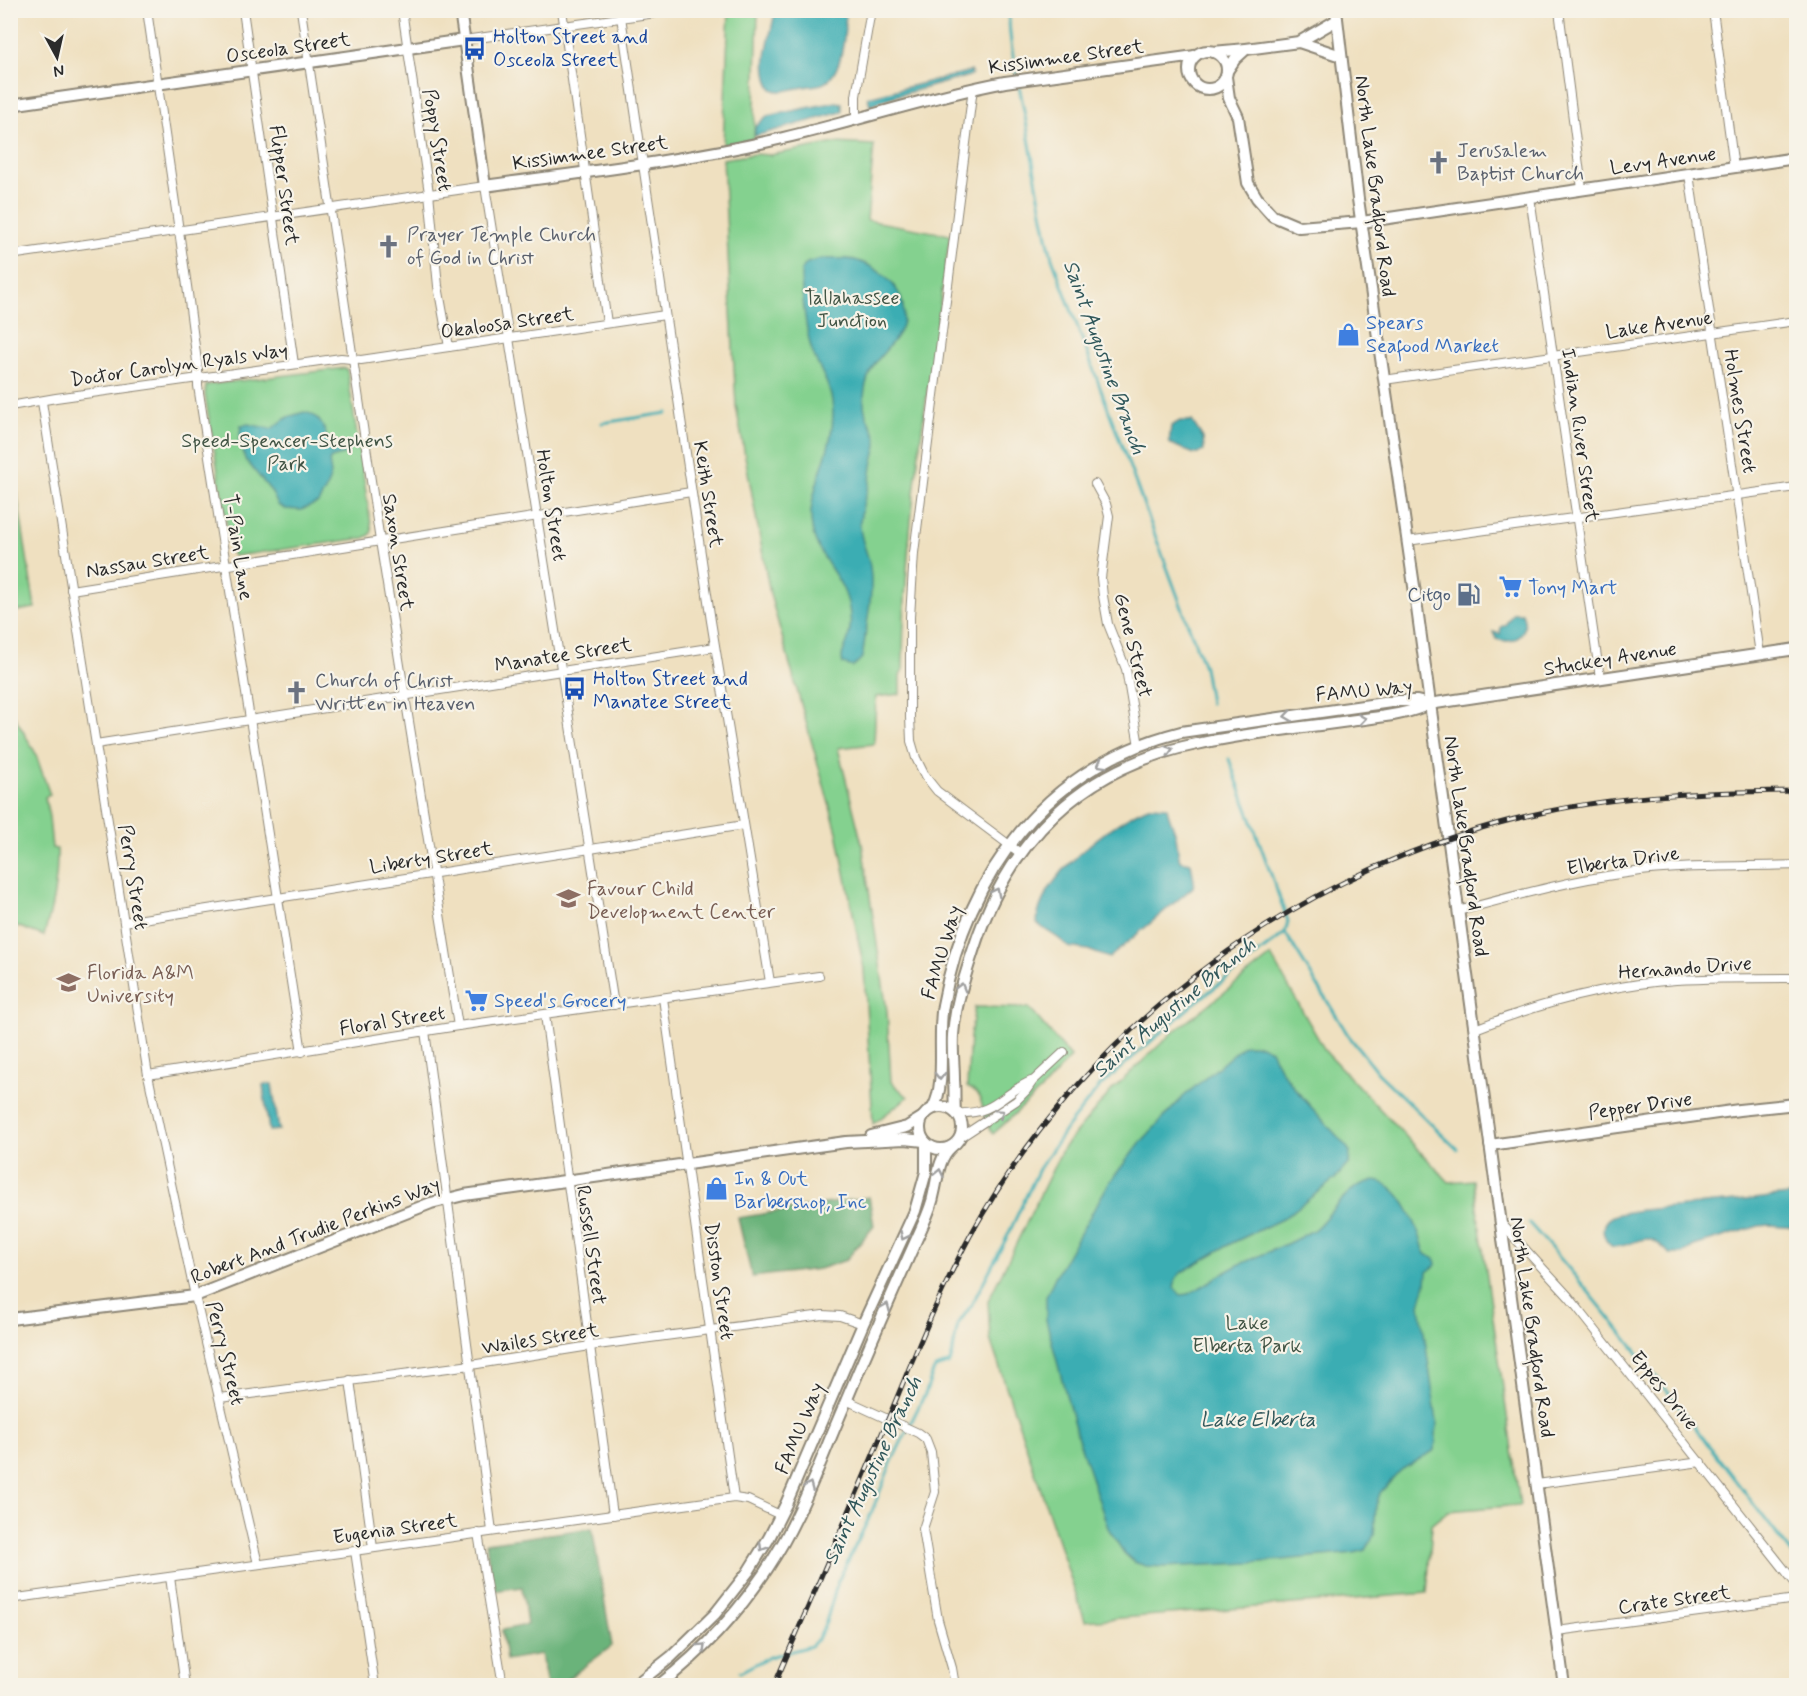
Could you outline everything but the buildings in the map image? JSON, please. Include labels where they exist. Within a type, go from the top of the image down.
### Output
[{"type":"street","name":"T-Pain Lane","points":[[147,10],[225,565],[302,1052]]},
{"type":"street","name":"Flipper Street","points":[[243,10],[294,364]]},
{"type":"street","name":"Saxon Street","points":[[301,10],[404,696],[458,1026]]},
{"type":"street","name":"Poppy Street","points":[[402,10],[429,194],[438,286],[449,347]]},
{"type":"street","name":"Holton Street","points":[[460,10],[536,516],[614,1005]]},
{"type":"street","points":[[562,10],[607,323]]},
{"type":"street","name":"Osceola Street","points":[[10,105],[564,27],[620,14],[677,10]]},
{"type":"street","points":[[856,120],[856,96],[871,10]]},
{"type":"street","points":[[1559,10],[1582,189]]},
{"type":"street","points":[[1713,10],[1734,168]]},
{"type":"street","name":"Keith Street","points":[[620,14],[715,647],[770,982]]},
{"type":"street","points":[[1299,42],[1337,15]]},
{"type":"street","name":"North Lake Bradford Road","points":[[1337,15],[1362,222],[1564,1686]]},
{"type":"street","points":[[1229,98],[1218,90],[1198,85],[1190,75],[1190,65],[1195,56],[1201,52],[1299,42],[1341,56]]},
{"type":"street","points":[[1210,88],[1222,83],[1235,59],[1246,49]]},
{"type":"street","points":[[1213,52],[1224,59],[1226,74]]},
{"type":"street","name":"Kissimmee Street","points":[[10,255],[741,147],[856,120],[974,88],[1195,56]]},
{"type":"street","name":"Kissimmee Street","points":[[1170,60],[1190,75]]},
{"type":"street","name":"Levy Avenue","points":[[1226,74],[1229,98],[1238,117],[1248,183],[1257,198],[1273,216],[1299,227],[1362,222],[1797,159]]},
{"type":"street","points":[[974,88],[914,553],[910,617],[910,717],[913,751],[929,781],[945,798],[1020,853]]},
{"type":"street","name":"Holmes Street","points":[[1689,174],[1760,654]]},
{"type":"street","name":"Indian River Street","points":[[1530,197],[1600,678]]},
{"type":"street","name":"Okaloosa Street","points":[[353,359],[361,360],[665,315]]},
{"type":"street","name":"Lake Avenue","points":[[1384,380],[1797,321]]},
{"type":"street","name":"Doctor Carolyn Ryals Way","points":[[10,406],[198,377],[341,358],[353,359]]},
{"type":"street","name":"Perry Street","points":[[42,402],[148,1075],[195,1296],[258,1564]]},
{"type":"street","name":"Gene Street","points":[[1095,483],[1106,504],[1109,516],[1101,578],[1103,596],[1108,624],[1126,669],[1139,746]]},
{"type":"street","points":[[1407,542],[1797,487]]},
{"type":"street","name":"Nassau Street","points":[[71,590],[691,492]]},
{"type":"street","name":"Manatee Street","points":[[96,744],[715,647]]},
{"type":"street","name":"Stuckey Avenue","points":[[1429,704],[1797,649]]},
{"type":"street","name":"FAMU Way","points":[[933,1108],[940,1090],[940,1024],[947,984],[973,905],[1008,845],[1032,817],[1071,783],[1104,762],[1139,746],[1181,732],[1398,701],[1413,700],[1429,704]]},
{"type":"street","name":"FAMU Way","points":[[658,1686],[694,1656],[740,1606],[763,1575],[794,1522],[896,1283],[926,1220],[941,1161],[961,1137],[963,1125],[956,1112],[952,1049],[958,998],[985,915],[999,886],[1020,853],[1047,822],[1081,793],[1116,772],[1151,756],[1204,742],[1396,714],[1429,704]]},
{"type":"street","name":"Liberty Street","points":[[124,922],[744,825]]},
{"type":"street","name":"Elberta Drive","points":[[1458,911],[1556,886],[1628,873],[1680,868],[1797,866]]},
{"type":"street","name":"Floral Street","points":[[148,1075],[458,1026],[819,976]]},
{"type":"street","name":"Hernando Drive","points":[[1475,1029],[1495,1021],[1603,990],[1676,981],[1797,978]]},
{"type":"street","name":"Disston Street","points":[[663,998],[734,1498]]},
{"type":"street","name":"Russell Street","points":[[545,1015],[614,1515]]},
{"type":"street","points":[[425,1031],[492,1532]]},
{"type":"street","points":[[961,1137],[1002,1111],[1026,1091],[1033,1081],[1064,1052]]},
{"type":"street","points":[[923,1117],[933,1108],[946,1107],[956,1112],[978,1112],[988,1109],[1017,1088],[1033,1081]]},
{"type":"street","name":"Pepper Drive","points":[[1490,1145],[1797,1104]]},
{"type":"street","name":"FAMU Way","points":[[634,1686],[671,1657],[715,1614],[748,1572],[780,1515],[920,1198],[926,1172],[925,1142],[920,1129],[923,1117]]},
{"type":"street","name":"Robert And Trudie Perkins Way","points":[[846,1142],[903,1128],[923,1117]]},
{"type":"street","name":"Robert And Trudie Perkins Way","points":[[10,1319],[195,1296],[431,1203],[447,1199],[567,1180],[846,1142],[905,1139],[925,1142]]},
{"type":"street","points":[[925,1142],[940,1150],[951,1147]]},
{"type":"street","name":"Eppes Drive","points":[[1500,1222],[1569,1297],[1797,1584]]},
{"type":"street","name":"Wailes Street","points":[[220,1398],[828,1315],[844,1317],[863,1324]]},
{"type":"street","points":[[350,1380],[373,1548]]},
{"type":"street","points":[[846,1400],[900,1423],[925,1437],[931,1449],[935,1492],[923,1529],[938,1620],[955,1686]]},
{"type":"street","points":[[1537,1484],[1701,1462]]},
{"type":"street","name":"Eugenia Street","points":[[10,1599],[734,1498],[748,1500],[780,1515]]},
{"type":"street","points":[[478,1533],[503,1686]]},
{"type":"street","points":[[356,1551],[375,1686]]},
{"type":"street","points":[[170,1576],[185,1686]]},
{"type":"street","name":"Crate Street","points":[[1557,1632],[1797,1599]]},
{"type":"green space","points":[[729,11],[758,11],[754,139],[723,145]]},
{"type":"green space","name":"Tallahassee Junction","points":[[835,143],[874,145],[867,220],[950,235],[926,397],[913,506],[900,694],[876,697],[874,744],[838,748],[862,844],[887,1011],[891,1082],[908,1097],[873,1124],[864,969],[837,832],[770,594],[736,406],[723,159],[755,154],[770,155]]},
{"type":"green space","name":"Speed-Spencer-Stephens Park","points":[[345,368],[372,531],[370,535],[364,538],[232,555],[205,395],[206,385]]},
{"type":"green space","points":[[11,456],[35,608],[10,612]]},
{"type":"green space","points":[[13,714],[35,752],[50,795],[45,797],[52,848],[57,849],[57,871],[44,936],[11,924],[10,715]]},
{"type":"green space","name":"Lake Elberta Park","points":[[1271,956],[1326,1052],[1449,1182],[1473,1180],[1520,1505],[1448,1511],[1432,1524],[1427,1593],[1085,1621],[990,1339],[988,1301],[1063,1148],[1112,1090],[1171,1034]]},
{"type":"green space","points":[[975,1007],[1029,1008],[1071,1057],[1043,1088],[993,1134],[986,1122],[978,1096],[967,1087],[970,1037]]},
{"type":"green space","points":[[869,1197],[874,1226],[846,1260],[819,1269],[752,1277],[738,1218]]},
{"type":"green space","points":[[592,1528],[612,1646],[559,1685],[547,1685],[541,1654],[506,1660],[502,1630],[527,1625],[522,1587],[493,1591],[486,1543]]},
{"type":"water","points":[[775,11],[846,11],[842,52],[835,72],[829,79],[822,84],[785,91],[772,89],[768,81],[766,61]]},
{"type":"water","points":[[971,71],[972,75],[888,98],[870,106],[868,97]]},
{"type":"water","points":[[836,102],[842,103],[842,112],[755,136],[755,127],[767,116]]},
{"type":"water","points":[[821,259],[852,259],[885,276],[901,298],[904,318],[894,341],[876,362],[868,378],[865,392],[865,411],[877,443],[860,523],[870,567],[871,588],[862,658],[853,667],[843,664],[842,660],[850,624],[846,595],[815,540],[812,527],[813,498],[829,445],[833,416],[829,388],[810,343],[804,311],[801,270],[807,263]]},
{"type":"water","points":[[304,412],[316,417],[320,422],[326,433],[330,453],[347,449],[348,453],[331,458],[329,461],[331,474],[318,503],[301,510],[285,509],[278,505],[271,491],[245,459],[239,442],[241,426],[248,424],[271,429],[288,417]]},
{"type":"water","points":[[1180,421],[1192,421],[1203,438],[1204,451],[1194,454],[1169,443],[1171,426]]},
{"type":"water","points":[[1513,613],[1522,613],[1523,632],[1510,641],[1496,639],[1493,632],[1500,634],[1501,627],[1506,624]]},
{"type":"water","points":[[1151,806],[1167,807],[1176,836],[1180,861],[1191,863],[1193,887],[1109,958],[1088,950],[1068,947],[1037,923],[1040,906],[1049,889],[1063,871],[1098,838],[1135,813]]},
{"type":"water","name":"Lake Elberta","points":[[1244,1045],[1261,1045],[1271,1050],[1281,1070],[1295,1089],[1347,1147],[1350,1152],[1349,1163],[1335,1179],[1284,1218],[1230,1244],[1182,1272],[1176,1278],[1174,1288],[1181,1295],[1189,1294],[1238,1265],[1313,1230],[1356,1187],[1375,1181],[1386,1185],[1405,1204],[1418,1230],[1425,1254],[1435,1259],[1436,1265],[1427,1272],[1420,1305],[1437,1422],[1435,1450],[1401,1470],[1380,1493],[1376,1506],[1374,1535],[1366,1550],[1251,1563],[1146,1566],[1134,1562],[1124,1553],[1108,1528],[1076,1432],[1046,1320],[1046,1297],[1109,1183],[1140,1143],[1183,1097]]},
{"type":"water","points":[[272,1084],[279,1130],[269,1131],[263,1085]]},
{"type":"water","points":[[1796,1194],[1796,1227],[1759,1226],[1694,1246],[1682,1254],[1670,1254],[1647,1239],[1613,1247],[1603,1232],[1607,1220],[1623,1213]]},
{"type":"waterway","name":"Saint Augustine Branch","points":[[1009,10],[1012,50],[1052,258],[1204,667],[1210,703]]},
{"type":"waterway","points":[[602,423],[667,413]]},
{"type":"waterway","name":"Saint Augustine Branch","points":[[740,1672],[769,1657],[811,1646],[818,1639],[826,1622],[838,1581],[870,1516],[892,1461],[926,1392],[933,1372],[935,1368],[948,1364],[951,1360],[958,1324],[971,1306],[1039,1169],[1068,1126],[1100,1086],[1192,1005],[1285,933],[1288,921],[1229,759]]},
{"type":"waterway","points":[[1286,934],[1348,1035],[1378,1073],[1457,1149]]},
{"type":"waterway","points":[[1529,1223],[1599,1304],[1796,1559]]},
{"type":"railway","points":[[774,1686],[927,1326],[970,1236],[1019,1158],[1076,1086],[1141,1021],[1212,962],[1289,912],[1371,869],[1457,836],[1545,812],[1608,801],[1702,793],[1796,791]]},
{"type":"place","name":"Holton Street and Osceola Street","points":[[475,48]]},
{"type":"place","name":"Jerusalem Baptist Church","points":[[1439,162]]},
{"type":"place","name":"Prayer Temple Church of God in Christ","points":[[389,246]]},
{"type":"place","name":"Spears Seafood Market","points":[[1348,334]]},
{"type":"place","name":"Tony Mart","points":[[1510,587]]},
{"type":"place","name":"Citgo","points":[[1469,594]]},
{"type":"place","name":"Holton Street and Manatee Street","points":[[575,689]]},
{"type":"place","name":"Church of Christ Written in Heaven","points":[[297,692]]},
{"type":"place","name":"Favour Child Development Center","points":[[569,899]]},
{"type":"place","name":"Florida A&M University","points":[[69,983]]},
{"type":"place","name":"Speed's Grocery","points":[[476,1000]]},
{"type":"place","name":"In & Out Barbershop, Inc","points":[[716,1189]]}]
